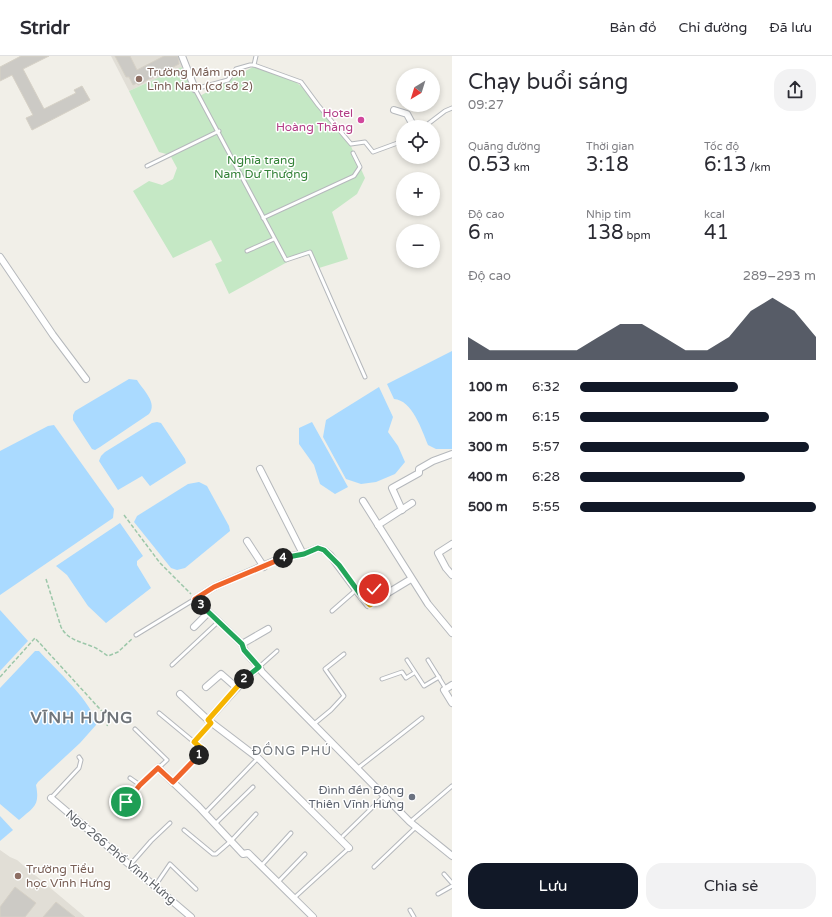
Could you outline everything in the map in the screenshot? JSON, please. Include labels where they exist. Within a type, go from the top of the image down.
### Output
[{"type":"street","points":[[182,56],[195,89]]},
{"type":"street","points":[[394,110],[407,114],[410,120]]},
{"type":"street","points":[[0,256],[53,335],[86,379]]},
{"type":"street","points":[[402,510],[392,488],[419,473],[419,469],[433,461],[452,454]]},
{"type":"street","points":[[260,468],[304,554]]},
{"type":"street","points":[[363,501],[411,579],[428,604],[452,633]]},
{"type":"street","points":[[378,525],[412,504]]},
{"type":"street","points":[[247,541],[264,567]]},
{"type":"street","points":[[452,544],[438,553],[446,568],[452,574]]},
{"type":"street","points":[[411,579],[368,605],[339,565],[324,550],[318,548],[304,554],[281,558],[264,567],[214,587],[195,599],[242,644],[244,650],[262,672],[384,796],[410,822],[452,856]]},
{"type":"street","points":[[194,627],[208,613]]},
{"type":"street","points":[[242,644],[268,629]]},
{"type":"street","points":[[209,721],[237,688],[259,667]]},
{"type":"street","points":[[206,687],[220,674],[237,688]]},
{"type":"street","points":[[452,685],[444,690],[452,703]]},
{"type":"street","points":[[180,694],[209,721],[258,758],[349,848]]},
{"type":"street","points":[[158,768],[205,813],[243,854],[248,854],[313,917]]},
{"type":"street","name":"Ngõ 266 Phố Vĩnh Hưng","points":[[52,798],[191,917]]},
{"type":"lane","points":[[254,65],[256,56]]},
{"type":"lane","points":[[366,377],[310,252],[286,260],[219,131],[195,89],[228,80],[236,69],[250,64],[254,65],[300,82],[351,144],[366,142],[373,152],[396,144]]},
{"type":"lane","points":[[433,120],[445,110],[452,108]]},
{"type":"lane","points":[[147,166],[219,131]]},
{"type":"lane","points":[[264,218],[354,176],[360,167],[353,154]]},
{"type":"lane","points":[[247,251],[274,239]]},
{"type":"lane","points":[[374,589],[381,598]]},
{"type":"lane","points":[[332,610],[356,590]]},
{"type":"lane","points":[[136,636],[195,599]]},
{"type":"lane","points":[[172,665],[218,622]]},
{"type":"lane","points":[[259,667],[277,651]]},
{"type":"lane","points":[[314,724],[331,710],[344,696],[325,669],[344,654]]},
{"type":"lane","points":[[407,660],[414,673],[424,686],[439,677]]},
{"type":"lane","points":[[428,660],[446,689]]},
{"type":"lane","points":[[382,680],[402,672],[406,678],[414,673]]},
{"type":"lane","points":[[159,713],[204,750],[173,782]]},
{"type":"lane","points":[[358,768],[422,718]]},
{"type":"lane","points":[[194,742],[209,721]]},
{"type":"lane","points":[[126,802],[140,785],[167,760],[135,729]]},
{"type":"lane","points":[[52,798],[79,768],[81,760],[79,757]]},
{"type":"lane","points":[[205,813],[258,758]]},
{"type":"lane","points":[[130,778],[140,785]]},
{"type":"lane","points":[[410,822],[452,786]]},
{"type":"lane","points":[[215,824],[253,787]]},
{"type":"lane","points":[[343,836],[384,796]]},
{"type":"lane","points":[[184,830],[213,854],[220,851],[231,841],[256,814]]},
{"type":"lane","points":[[130,865],[151,841],[170,823]]},
{"type":"lane","points":[[374,867],[416,826]]},
{"type":"lane","points":[[261,866],[291,833]]},
{"type":"lane","points":[[293,899],[349,848]]},
{"type":"lane","points":[[278,882],[305,854]]},
{"type":"lane","points":[[155,886],[170,864],[196,889]]},
{"type":"lane","points":[[438,894],[452,884],[444,874]]},
{"type":"lane","points":[[410,910],[414,917]]},
{"type":"path","points":[[124,515],[160,563],[195,599]]},
{"type":"path","points":[[46,579],[61,627],[65,634],[73,640],[91,646],[108,656],[118,652],[136,636]]},
{"type":"path","points":[[0,677],[35,638],[109,719],[107,726]]},
{"type":"shaded area","name":"Trường Mầm non Lĩnh Nam (cơ sở 2)","points":[[111,56],[180,56],[182,67],[129,91]]},
{"type":"shaded area","name":"Trường Tiểu học Vĩnh Hưng","points":[[0,850],[17,860],[85,917],[0,917]]},
{"type":"green space","name":"Nghĩa trang Nam Dư Thượng","points":[[182,67],[198,97],[253,67],[292,79],[307,91],[350,144],[365,178],[357,194],[332,212],[348,259],[319,268],[308,255],[291,260],[229,294],[215,264],[222,261],[211,240],[173,258],[133,191],[149,181],[162,185],[173,179],[177,168],[170,155],[159,152],[129,91]]},
{"type":"water","points":[[452,351],[452,449],[436,449],[428,445],[416,417],[406,404],[394,399],[387,384]]},
{"type":"water","points":[[129,379],[137,380],[149,397],[152,405],[149,414],[100,447],[95,450],[92,449],[73,420],[75,411]]},
{"type":"water","points":[[379,387],[393,417],[388,432],[398,446],[405,462],[395,474],[376,482],[361,484],[346,479],[323,437],[326,420]]},
{"type":"water","points":[[312,422],[348,487],[335,494],[320,484],[314,465],[299,444],[299,428]]},
{"type":"water","points":[[152,423],[161,423],[185,459],[186,463],[150,486],[142,476],[118,490],[99,461],[101,456]]},
{"type":"water","points":[[54,425],[114,509],[113,518],[0,595],[0,451],[48,426]]},
{"type":"water","points":[[199,482],[207,486],[229,526],[230,531],[185,568],[177,570],[171,568],[134,522],[137,516],[188,484]]},
{"type":"water","points":[[120,523],[143,556],[137,561],[137,565],[151,588],[106,623],[88,606],[67,575],[56,566]]},
{"type":"water","points":[[0,610],[28,641],[0,671]]},
{"type":"water","points":[[35,651],[39,651],[73,686],[89,707],[94,716],[96,725],[80,743],[38,782],[36,785],[37,798],[35,806],[19,820],[0,804],[0,688]]},
{"type":"water","points":[[0,816],[13,830],[0,841]]},
{"type":"building","points":[[21,56],[49,56],[23,69],[44,109],[76,93],[74,90],[82,86],[90,100],[32,130],[26,118],[33,115],[12,75],[0,81],[0,67]]},
{"type":"building","name":"Trường Mầm non Lĩnh Nam (cơ sở 2)","points":[[115,56],[130,56],[137,70],[164,56],[178,56],[179,64],[138,85],[137,83],[133,85],[129,77],[126,77]]},
{"type":"building","points":[[15,887],[36,903],[25,917],[0,917],[0,907]]},
{"type":"building","points":[[56,902],[75,917],[43,917]]},
{"type":"place","name":"Trường Mầm non Lĩnh Nam (cơ sở 2)","points":[[139,79]]},
{"type":"place","name":"Hotel Hoàng Thắng","points":[[361,120]]},
{"type":"place","name":"Đình đền Đông Thiên Vĩnh Hưng","points":[[412,797]]},
{"type":"place","name":"Trường Tiểu học Vĩnh Hưng","points":[[18,876]]},
{"type":"district","name":"VĨNH HƯNG","points":[[82,717]]},
{"type":"district","name":"ĐỒNG PHÚ","points":[[292,750]]},
{"type":"route","points":[[126,802],[140,785],[158,768],[173,782],[204,750],[194,742],[211,723],[208,720],[245,679],[259,667],[244,650],[242,644],[195,599],[214,587],[264,567],[281,558],[304,554],[318,548],[328,552],[368,605],[381,598],[374,589]]}]
